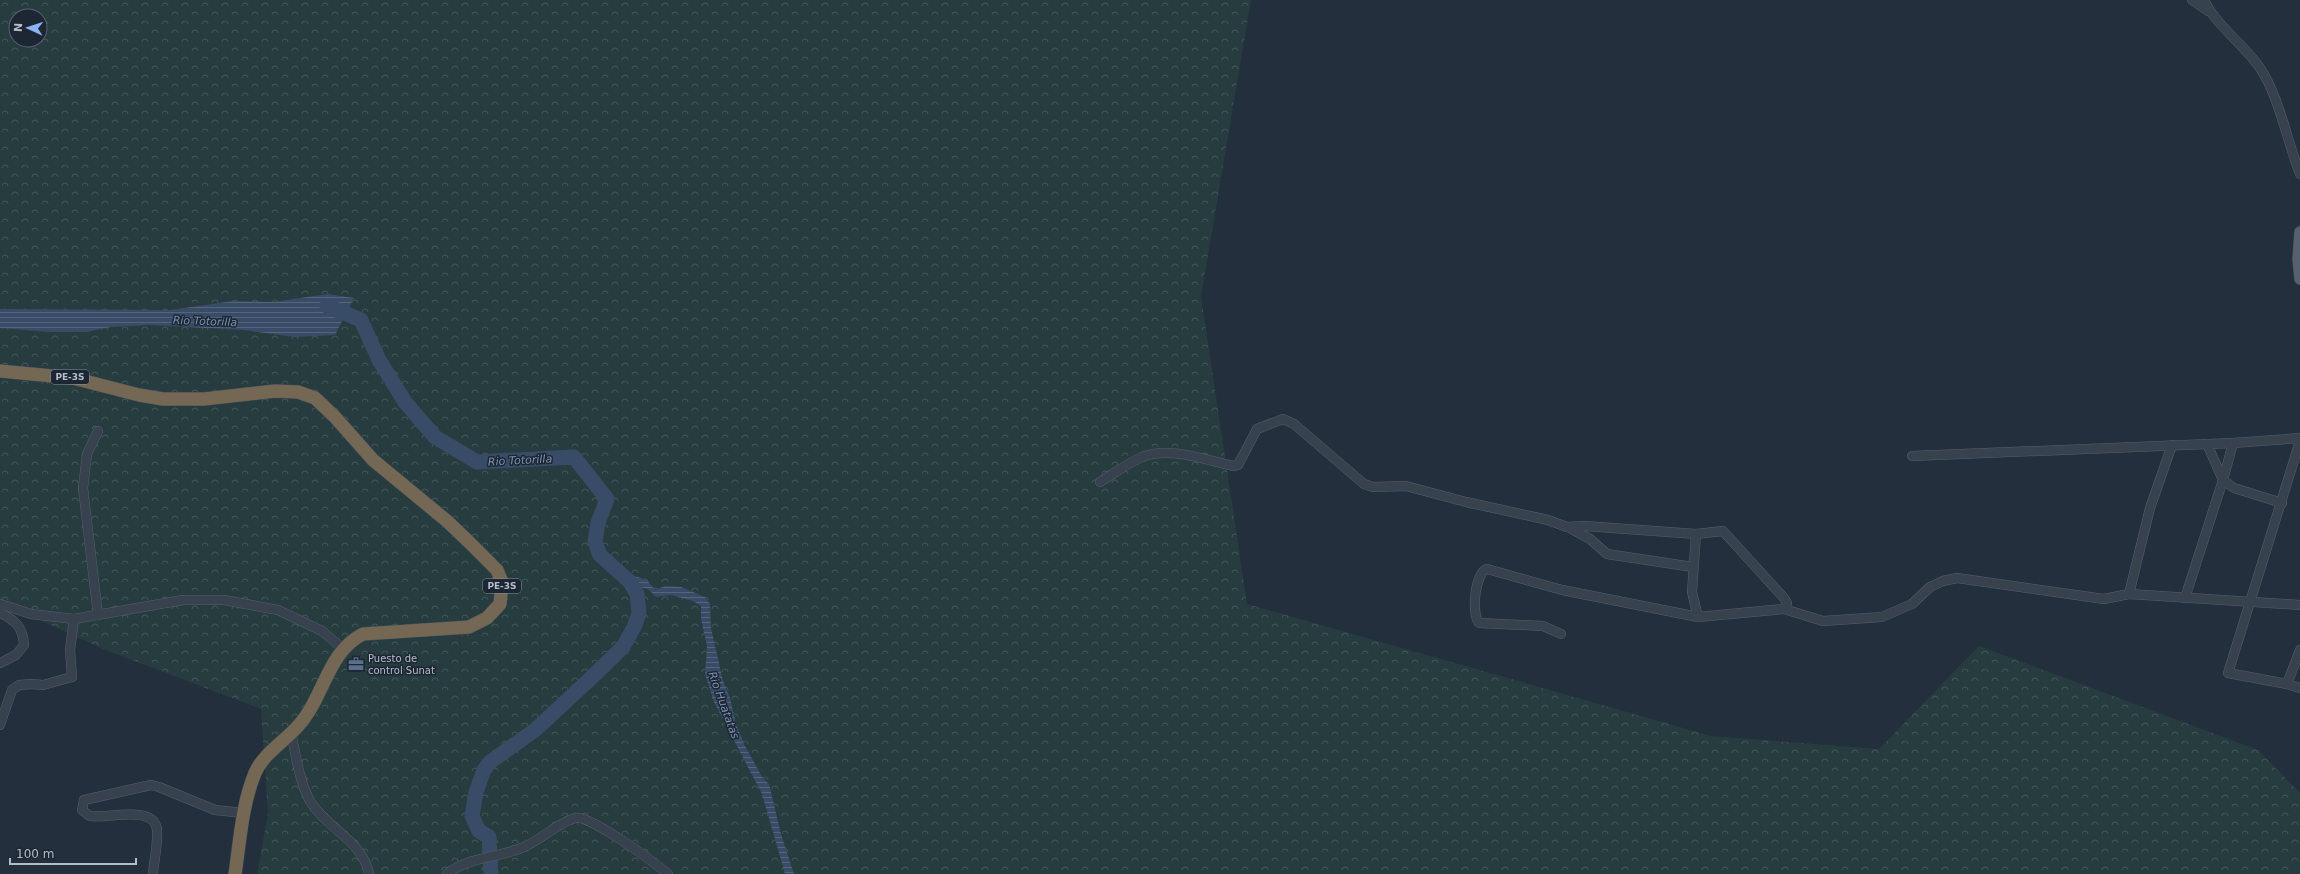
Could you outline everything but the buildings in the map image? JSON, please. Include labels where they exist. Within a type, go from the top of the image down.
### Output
[{"type":"highway","name":"PE-3S","points":[[0,372],[73,378],[139,396],[163,398],[204,399],[275,391],[298,392],[315,398],[335,416],[373,460],[447,521],[470,543],[496,570],[502,582],[500,604],[487,618],[469,627],[363,634],[352,639],[342,648],[312,708],[256,770],[244,813],[235,874]]},
{"type":"main road","points":[[2300,232],[2298,260],[2300,279]]},
{"type":"street","points":[[2192,0],[2209,12],[2246,51],[2269,82],[2300,174]]},
{"type":"street","points":[[2204,0],[2209,12]]},
{"type":"street","points":[[1100,482],[1142,457],[1158,453],[1173,453],[1233,466],[1238,465],[1257,429],[1283,419],[1294,424],[1364,484],[1373,487],[1406,486],[1466,502],[1548,520],[1567,527],[1590,539],[1607,554],[1693,567]]},
{"type":"street","points":[[98,431],[87,454],[83,488],[98,616]]},
{"type":"street","points":[[1912,456],[2300,440],[2252,601],[2228,674],[2287,684],[2300,688]]},
{"type":"street","points":[[2185,598],[2223,480],[2233,443]]},
{"type":"street","points":[[2207,444],[2223,480],[2234,488],[2282,503]]},
{"type":"street","points":[[2129,594],[2150,508],[2172,445]]},
{"type":"street","points":[[1567,527],[1585,526],[1696,534],[1723,531],[1784,598],[1786,603],[1784,609]]},
{"type":"street","points":[[1696,534],[1692,597],[1698,617]]},
{"type":"street","points":[[1561,634],[1543,626],[1479,623],[1475,609],[1479,575],[1482,571],[1486,569],[1562,590],[1698,617],[1784,609],[1823,621],[1874,618],[1896,612],[1912,604],[1930,587],[1943,581],[1957,578],[2104,600],[2129,594],[2300,605]]},
{"type":"street","points":[[0,604],[31,614],[74,619],[184,600],[224,600],[278,610],[322,631],[342,648]]},
{"type":"street","points":[[0,613],[17,623],[23,634],[24,645],[16,655],[0,663]]},
{"type":"street","points":[[0,725],[12,690],[18,686],[31,684],[43,685],[72,677],[70,650],[74,619]]},
{"type":"street","points":[[2287,684],[2300,650]]},
{"type":"street","points":[[291,733],[304,788],[310,801],[363,857],[369,874]]},
{"type":"street","points":[[153,874],[156,838],[155,823],[151,818],[140,814],[90,816],[82,810],[84,800],[151,785],[215,810],[244,813]]},
{"type":"street","points":[[447,874],[460,866],[521,848],[574,818],[584,818],[603,828],[668,874]]},
{"type":"green space","points":[[0,0],[1251,0],[1201,296],[1247,604],[1711,736],[1879,749],[1979,646],[2258,750],[2300,793],[2300,874],[257,874],[268,814],[261,709],[103,649],[0,602]]},
{"type":"water","points":[[328,294],[354,298],[335,335],[294,337],[244,330],[150,325],[111,327],[87,332],[50,332],[0,328],[0,309],[171,310],[233,301],[273,302]]},
{"type":"water","name":"Rio Huatatas","points":[[631,575],[647,580],[655,590],[665,586],[681,587],[705,597],[710,604],[711,628],[723,681],[730,698],[736,724],[744,744],[762,777],[769,784],[781,834],[794,874],[785,874],[762,794],[714,702],[705,674],[707,646],[701,619],[701,606],[693,601],[670,595],[656,597],[648,589],[635,586]]},
{"type":"waterway","name":"Rio Totorilla","points":[[327,306],[361,320],[379,360],[405,402],[435,437],[477,462],[574,457],[607,499],[598,523],[595,542],[600,555],[630,582],[637,594],[639,614],[623,647],[535,730],[490,762],[484,770],[476,792],[472,816],[479,831],[489,837],[491,874]]},
{"type":"place","name":"Puesto de control Sunat","points":[[356,664]]}]
